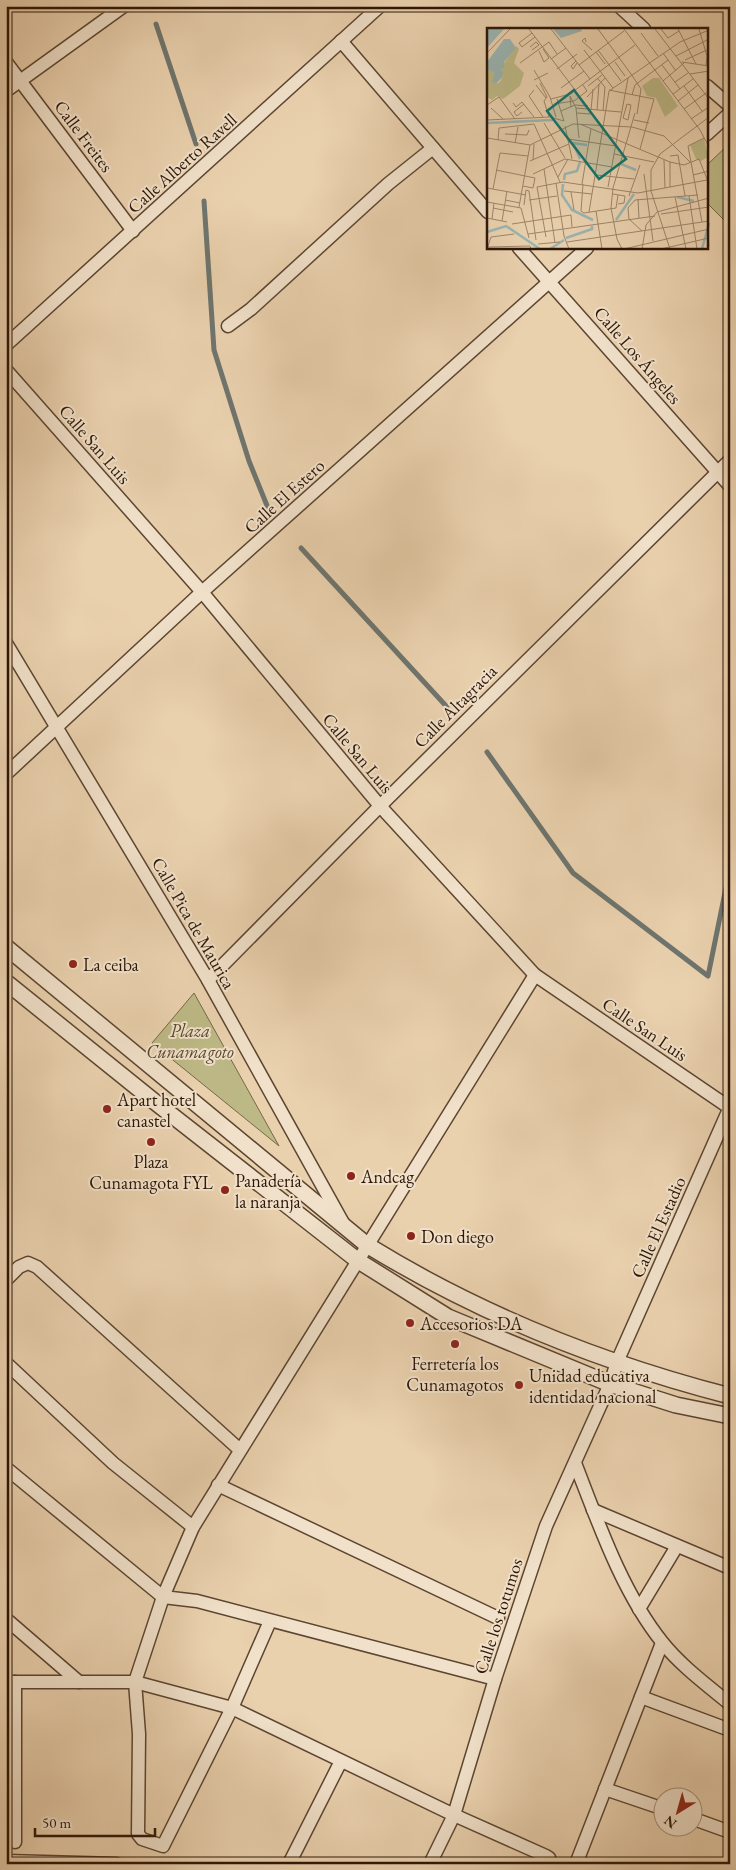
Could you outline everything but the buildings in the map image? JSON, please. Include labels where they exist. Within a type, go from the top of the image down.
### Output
[{"type":"street","points":[[6,92],[124,6]]},
{"type":"street","name":"Calle Alberto Ravell","points":[[6,345],[380,6]]},
{"type":"street","points":[[619,6],[643,28]]},
{"type":"street","points":[[341,41],[487,211]]},
{"type":"street","name":"Calle Freites","points":[[6,62],[133,231]]},
{"type":"street","points":[[708,87],[730,106]]},
{"type":"street","points":[[708,133],[730,113]]},
{"type":"street","points":[[228,326],[278,285],[388,184],[433,148]]},
{"type":"street","name":"Calle Los Ángeles","points":[[520,249],[730,486]]},
{"type":"street","name":"Calle El Estero","points":[[6,774],[202,592],[586,249]]},
{"type":"street","name":"Calle San Luis","points":[[6,370],[202,592],[380,806],[535,975],[730,1107]]},
{"type":"street","name":"Calle Altagracia","points":[[208,980],[716,471],[730,460]]},
{"type":"street","name":"Calle Pica de Maurica","points":[[6,644],[58,727],[208,980],[344,1225]]},
{"type":"street","points":[[6,947],[367,1245],[462,1299],[572,1347],[669,1380],[730,1396]]},
{"type":"street","points":[[270,1621],[232,1708],[162,1846],[142,1839],[138,1834],[138,1734],[135,1682],[163,1598],[193,1527],[535,975]]},
{"type":"street","points":[[6,982],[162,1108],[357,1260],[448,1317],[610,1384],[676,1405],[730,1416]]},
{"type":"street","name":"Calle El Estadio","points":[[610,1384],[730,1107]]},
{"type":"street","points":[[6,1280],[19,1267],[28,1263],[37,1267],[240,1450]]},
{"type":"street","points":[[6,1363],[113,1463],[193,1527]]},
{"type":"street","name":"Calle los totumos","points":[[430,1864],[454,1815],[495,1679],[546,1526],[610,1384]]},
{"type":"street","points":[[575,1463],[601,1531],[640,1609],[662,1643],[730,1704]]},
{"type":"street","points":[[6,1468],[163,1598],[197,1601],[495,1679]]},
{"type":"street","points":[[218,1485],[498,1618]]},
{"type":"street","points":[[593,1510],[730,1568]]},
{"type":"street","points":[[640,1609],[677,1546]]},
{"type":"street","points":[[6,1619],[79,1682]]},
{"type":"street","points":[[576,1864],[662,1643]]},
{"type":"street","points":[[15,1842],[11,1682],[135,1682],[232,1708],[454,1815],[546,1856],[549,1858],[548,1864]]},
{"type":"street","points":[[641,1698],[730,1730]]},
{"type":"street","points":[[289,1864],[341,1761]]},
{"type":"street","points":[[605,1789],[654,1806]]},
{"type":"street","points":[[704,1823],[730,1832]]},
{"type":"street","points":[[6,1861],[117,1864]]},
{"type":"green space","points":[[730,143],[730,226],[708,204],[708,164]]},
{"type":"green space","name":"Plaza Cunamagoto","points":[[194,993],[279,1146],[152,1043]]},
{"type":"waterway","points":[[156,24],[196,144]]},
{"type":"waterway","points":[[204,201],[214,350],[249,461],[270,513]]},
{"type":"waterway","points":[[301,548],[447,707]]},
{"type":"waterway","points":[[487,752],[573,873],[708,976],[730,868]]},
{"type":"place","name":"La ceiba","points":[[73,964]]},
{"type":"place","name":"Apart hotel canastel","points":[[107,1109]]},
{"type":"place","name":"Plaza Cunamagota FYL","points":[[151,1142]]},
{"type":"place","name":"Andcag","points":[[351,1176]]},
{"type":"place","name":"Panadería la naranja","points":[[225,1190]]},
{"type":"place","name":"Don diego","points":[[411,1236]]},
{"type":"place","name":"Accesorios DA","points":[[410,1323]]},
{"type":"place","name":"Ferretería los Cunamagotos","points":[[455,1344]]},
{"type":"place","name":"Unidad educativa identidad nacional","points":[[519,1385]]}]
